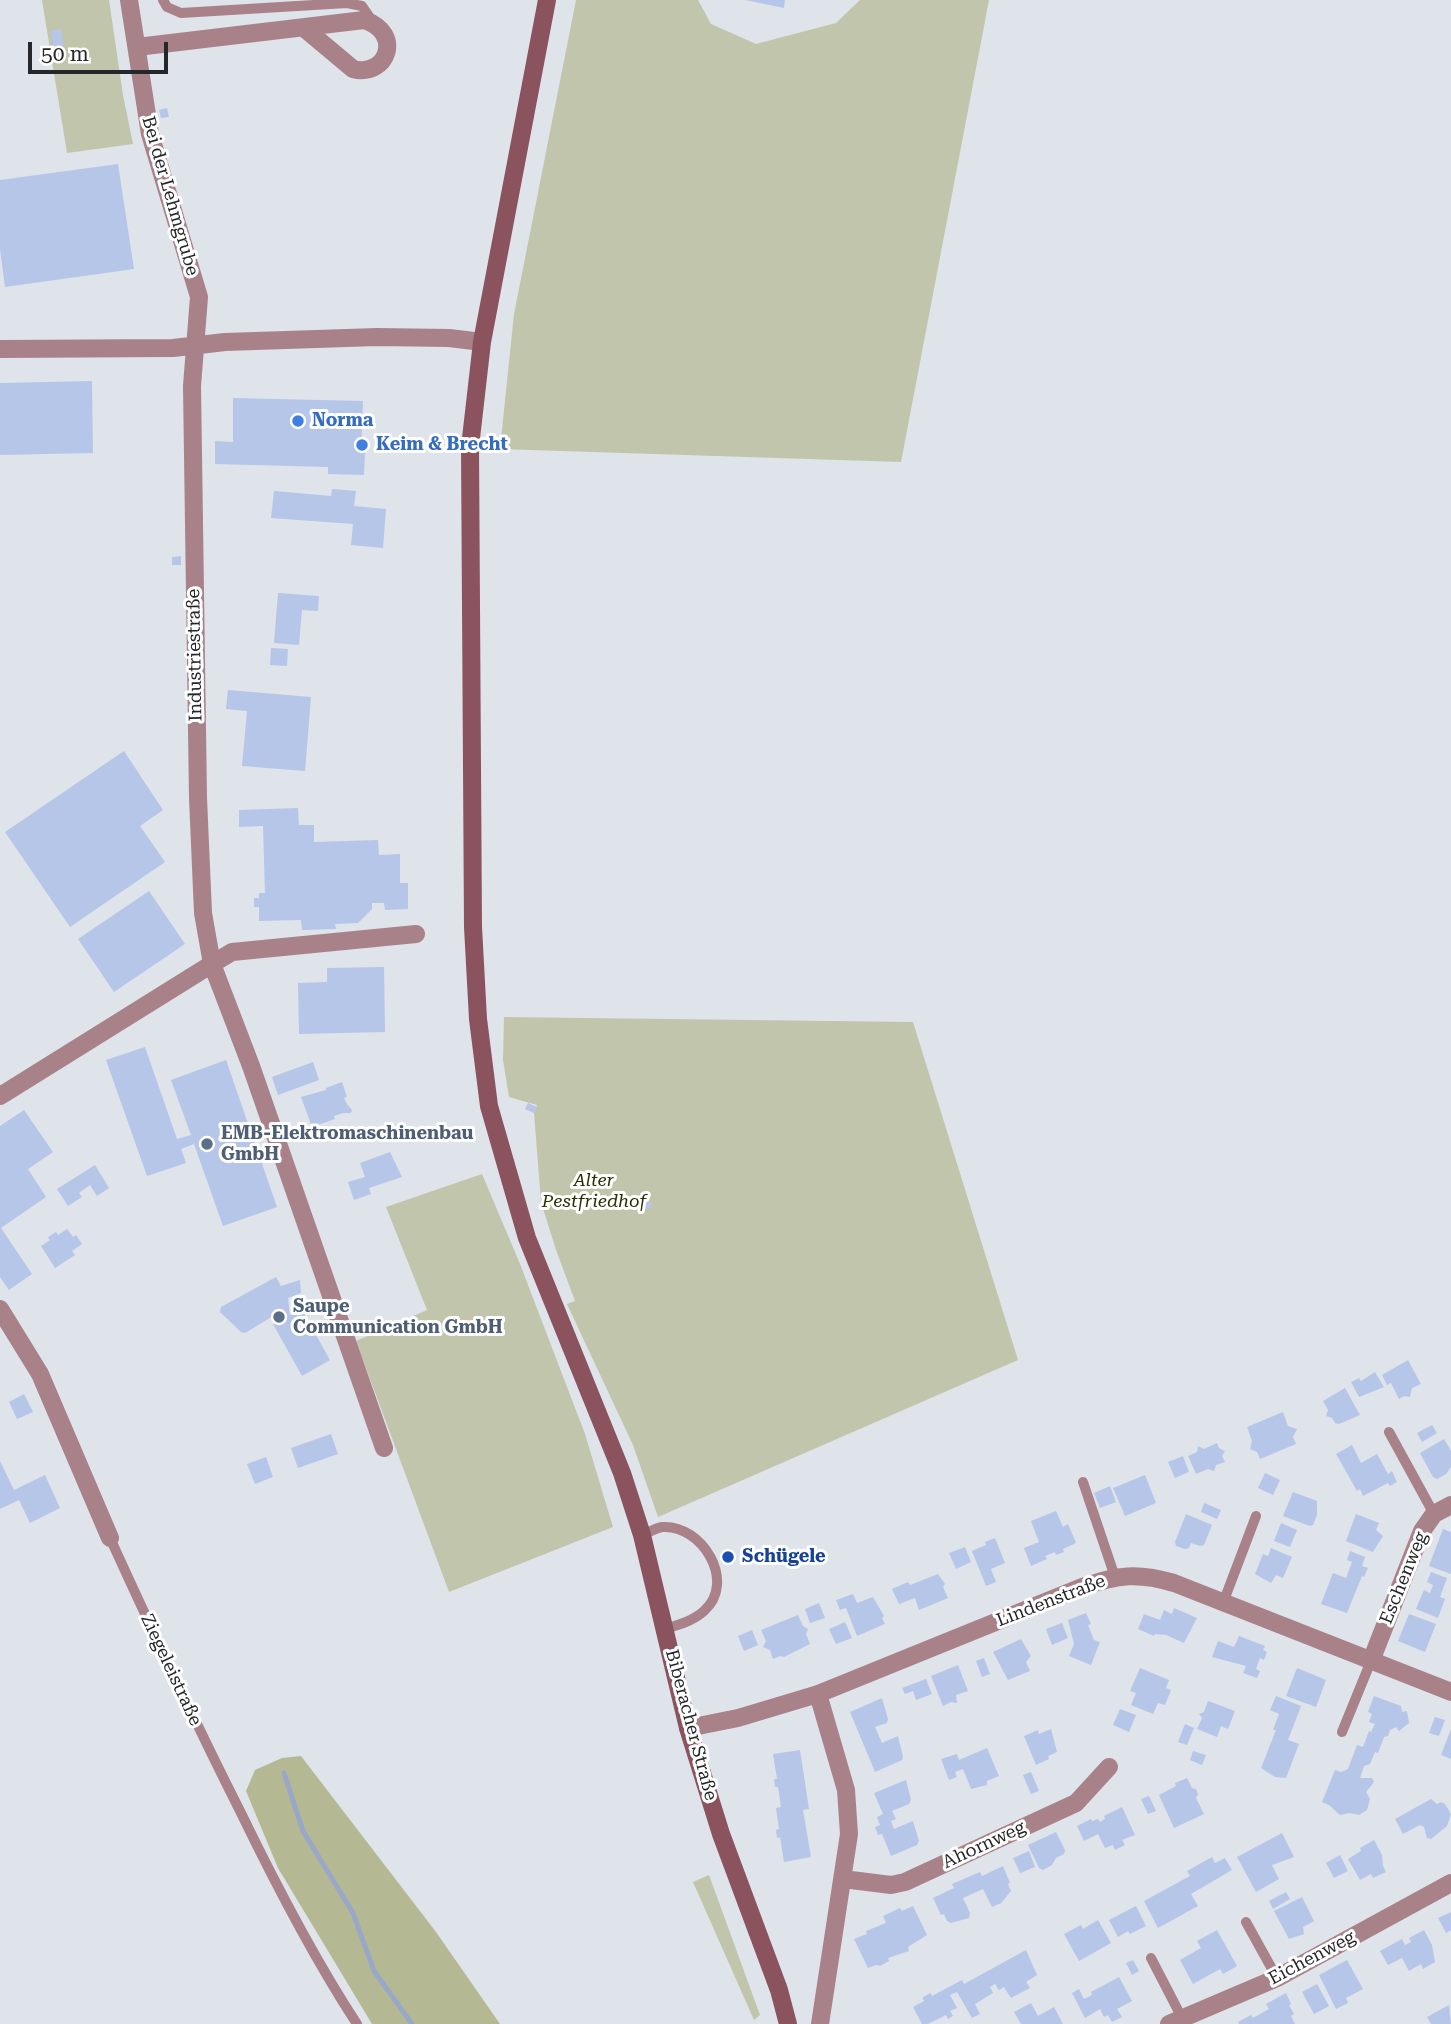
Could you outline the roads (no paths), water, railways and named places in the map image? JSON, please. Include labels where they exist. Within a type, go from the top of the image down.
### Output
[{"type":"street","name":"Bei der Lehmgrube","points":[[129,0],[150,134],[199,298],[196,345]]},
{"type":"street","name":"Biberacher Straße","points":[[547,0],[482,342],[470,447],[473,927],[478,1019],[489,1106],[527,1238],[622,1473],[642,1535],[688,1728],[721,1834],[779,1990],[788,2024]]},
{"type":"street","points":[[137,47],[364,20],[383,31],[388,40],[387,51],[374,68],[363,72],[353,69],[304,28]]},
{"type":"street","points":[[0,349],[173,348],[377,337],[449,338],[482,342]]},
{"type":"street","name":"Industriestraße","points":[[196,345],[192,386],[198,798],[203,913],[212,964],[384,1448]]},
{"type":"street","points":[[0,1096],[232,952],[416,934]]},
{"type":"street","name":"Ziegeleistraße","points":[[0,1309],[40,1374],[110,1538]]},
{"type":"street","name":"Eschenweg","points":[[1371,1661],[1422,1531],[1434,1514],[1451,1505]]},
{"type":"street","name":"Lindenstraße","points":[[688,1728],[738,1718],[818,1695],[1082,1587],[1126,1574],[1154,1577],[1451,1692]]},
{"type":"street","points":[[818,1695],[846,1790],[849,1834],[820,2024]]},
{"type":"street","name":"Ahornweg","points":[[843,1879],[891,1885],[905,1882],[1076,1803],[1109,1767]]},
{"type":"street","name":"Eichenweg","points":[[1176,2021],[1277,1978],[1451,1883]]},
{"type":"lane","points":[[163,0],[167,7],[181,13],[347,3],[362,6],[375,24]]},
{"type":"lane","points":[[1389,1432],[1434,1514]]},
{"type":"lane","points":[[1083,1482],[1115,1577]]},
{"type":"lane","points":[[1223,1604],[1256,1516]]},
{"type":"lane","points":[[642,1535],[662,1527],[681,1531],[702,1544],[715,1566],[718,1580],[716,1592],[705,1611],[685,1623],[665,1629]]},
{"type":"lane","name":"Ziegeleistraße","points":[[110,1538],[187,1705],[270,1871],[312,1952],[357,2024]]},
{"type":"lane","points":[[1342,1732],[1371,1661]]},
{"type":"lane","points":[[1246,1922],[1277,1978]]},
{"type":"lane","points":[[1151,1958],[1176,2021]]},
{"type":"waterway","points":[[284,1773],[303,1831],[353,1913],[374,1971],[412,2024]]},
{"type":"place","name":"Norma","points":[[298,421]]},
{"type":"place","name":"Keim & Brecht","points":[[362,445]]},
{"type":"place","name":"EMB-Elektromaschinenbau GmbH","points":[[207,1144]]},
{"type":"place","name":"Saupe Communication GmbH","points":[[279,1317]]},
{"type":"place","name":"Schügele","points":[[728,1557]]},
{"type":"park label","name":"Alter Pestfriedhof","points":[[594,1191]]}]
